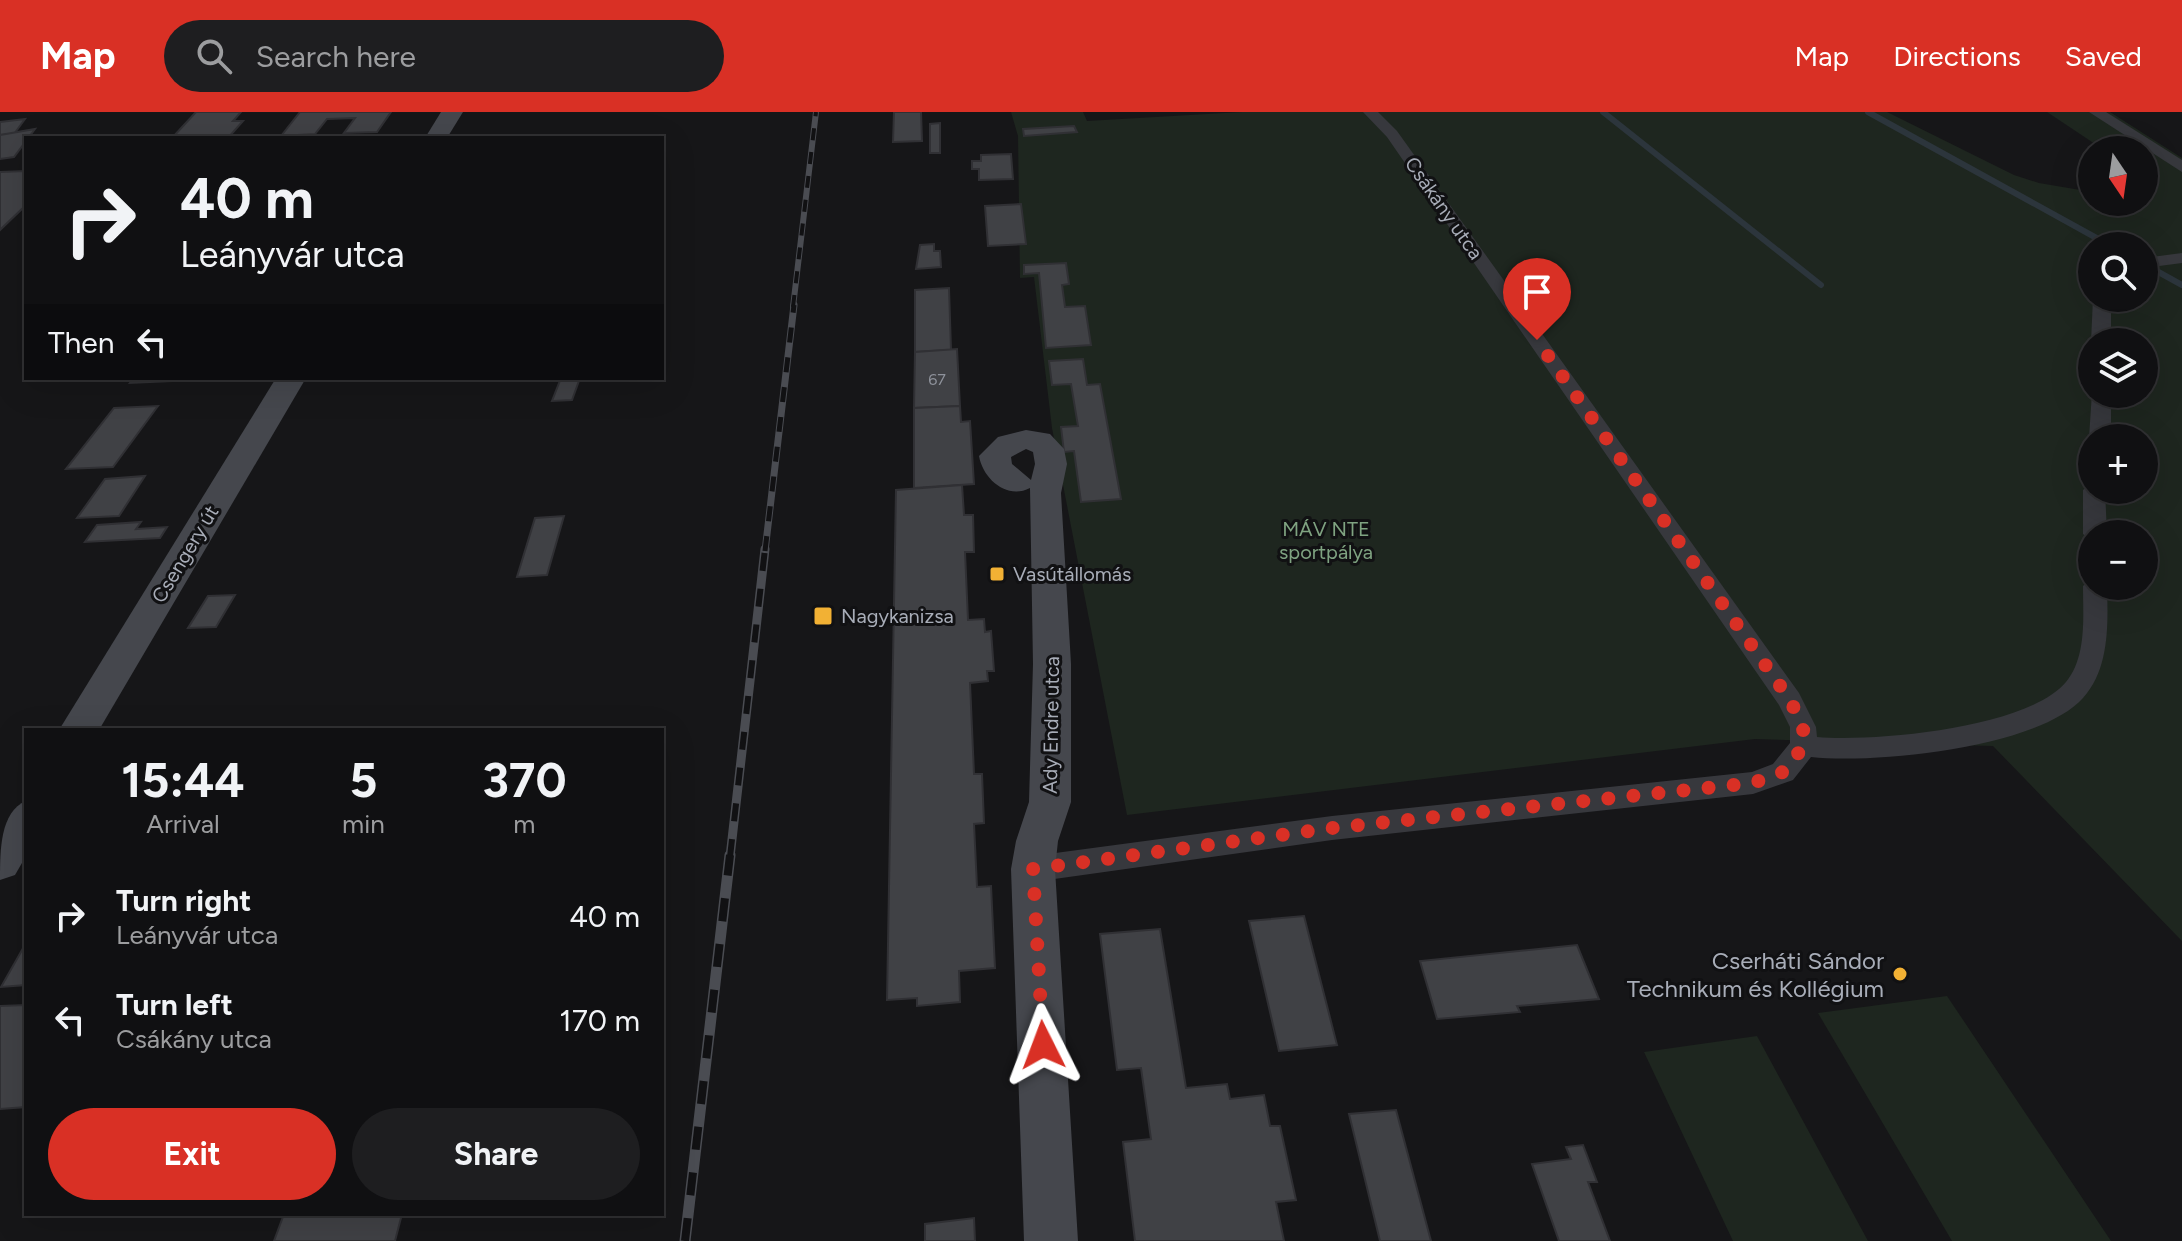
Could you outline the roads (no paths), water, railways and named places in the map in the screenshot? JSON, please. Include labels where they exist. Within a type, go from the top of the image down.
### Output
[{"type":"street","points":[[437,136],[452,112]]},
{"type":"street","name":"Csákány utca","points":[[1370,112],[1401,147],[1790,700],[1803,727],[1804,746]]},
{"type":"street","points":[[2096,112],[2182,167]]},
{"type":"street","name":"Csengery út","points":[[80,728],[290,380]]},
{"type":"street","name":"Ady Endre utca","points":[[1031,488],[1052,664],[1050,802],[1037,841],[1033,869],[1051,1241]]},
{"type":"street","points":[[1033,869],[1332,828],[1753,783],[1783,772],[1804,746],[1851,749],[1967,737],[2060,706],[2081,681],[2095,642],[2095,600]]},
{"type":"street","points":[[0,862],[24,821]]},
{"type":"waterway","points":[[1603,112],[1821,285]]},
{"type":"waterway","points":[[1868,112],[2086,232]]},
{"type":"waterway","points":[[2158,272],[2182,285]]},
{"type":"railway","points":[[793,307],[816,112]]},
{"type":"railway","points":[[765,551],[794,305]]},
{"type":"railway","points":[[730,857],[765,549]]},
{"type":"railway","points":[[685,1241],[730,855]]},
{"type":"place","name":"Vasútállomás","points":[[997,574]]},
{"type":"place","name":"Nagykanizsa","points":[[823,616]]},
{"type":"place","name":"Cserháti Sándor Technikum és Kollégium","points":[[1900,974]]},
{"type":"park label","name":"MÁV NTE sportpálya","points":[[1326,540]]}]
